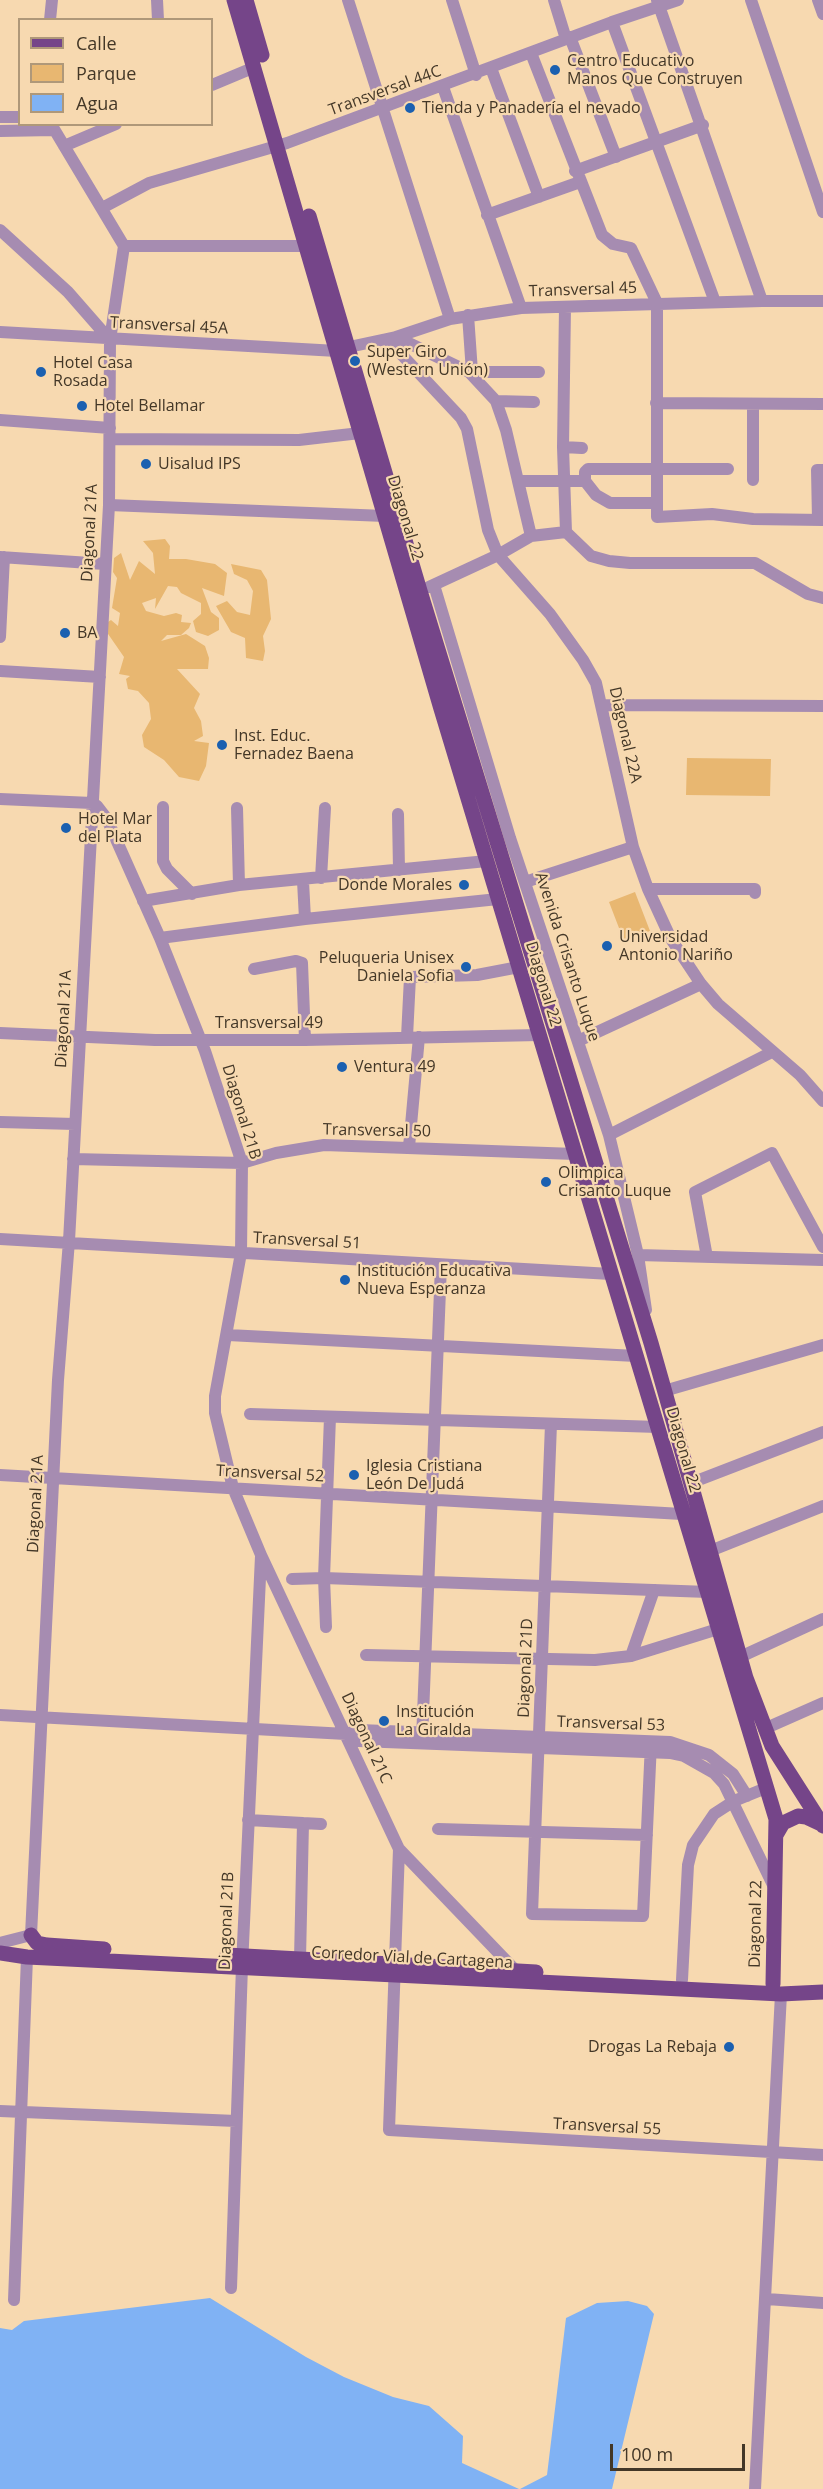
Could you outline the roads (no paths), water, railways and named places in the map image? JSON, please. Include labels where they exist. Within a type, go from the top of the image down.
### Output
[{"type":"main road","name":"Diagonal 22","points":[[234,0],[283,145]]},
{"type":"main road","name":"Diagonal 22","points":[[246,0],[283,145],[343,349],[427,588],[651,1343],[740,1657],[764,1729],[781,1763],[822,1825]]},
{"type":"main road","name":"Diagonal 22","points":[[343,349],[360,433],[658,1427],[682,1514],[708,1592],[776,1819],[774,1887],[777,1989]]},
{"type":"main road","points":[[766,1788],[780,1775],[781,1763]]},
{"type":"main road","points":[[775,1838],[778,1830],[789,1819],[806,1817],[822,1825]]},
{"type":"main road","name":"Corredor Vial de Cartagena","points":[[31,1935],[37,1943],[47,1946],[242,1961],[823,1991]]},
{"type":"main road","name":"Corredor Vial de Cartagena","points":[[0,1953],[27,1957],[242,1961],[300,1959],[394,1969],[516,1971],[682,1980],[777,1989]]},
{"type":"street","points":[[50,18],[52,0]]},
{"type":"street","points":[[157,0],[158,18]]},
{"type":"street","points":[[348,0],[381,110],[450,319]]},
{"type":"street","points":[[452,0],[476,75]]},
{"type":"street","points":[[554,0],[616,157]]},
{"type":"street","name":"Transversal 44C","points":[[102,208],[150,183],[283,145],[476,75],[658,3],[678,0]]},
{"type":"street","points":[[751,0],[823,212]]},
{"type":"street","points":[[818,0],[823,14]]},
{"type":"street","points":[[658,3],[703,125],[762,301]]},
{"type":"street","points":[[612,22],[715,302]]},
{"type":"street","points":[[531,53],[602,235],[613,244],[631,248],[657,303],[657,517],[712,514],[753,519],[820,520],[820,470]]},
{"type":"street","points":[[213,85],[255,67]]},
{"type":"street","points":[[491,68],[539,197]]},
{"type":"street","points":[[443,87],[521,308]]},
{"type":"street","points":[[0,117],[18,117]]},
{"type":"street","points":[[487,215],[539,197],[616,157],[703,125]]},
{"type":"street","points":[[64,146],[111,126]]},
{"type":"street","points":[[0,131],[53,127],[124,246],[313,246]]},
{"type":"street","points":[[0,230],[68,292],[110,340]]},
{"type":"street","name":"Diagonal 21A","points":[[31,1935],[53,1479],[69,1241],[109,505],[110,340],[124,246]]},
{"type":"street","name":"Transversal 45","points":[[343,349],[391,338],[450,319],[521,308],[657,303],[823,302]]},
{"type":"street","points":[[565,307],[563,447],[566,532],[591,556],[630,563],[755,563],[808,594],[823,598]]},
{"type":"street","points":[[468,315],[470,372],[496,401],[506,430],[531,536]]},
{"type":"street","name":"Transversal 45A","points":[[0,332],[110,340],[343,349]]},
{"type":"street","points":[[391,338],[470,372],[539,372]]},
{"type":"street","name":"Diagonal 22A","points":[[391,338],[449,404],[467,429],[488,530],[498,555],[571,641],[596,683],[633,847],[648,889],[671,939],[701,984],[730,1017],[800,1075],[823,1101]]},
{"type":"street","points":[[496,401],[534,402]]},
{"type":"street","points":[[656,403],[823,404]]},
{"type":"street","points":[[753,404],[753,480]]},
{"type":"street","points":[[0,420],[110,433],[299,440],[360,433]]},
{"type":"street","points":[[563,447],[582,448]]},
{"type":"street","points":[[656,503],[610,503],[596,495],[585,482],[585,469],[728,470]]},
{"type":"street","points":[[518,481],[585,482]]},
{"type":"street","points":[[109,505],[385,516]]},
{"type":"street","points":[[427,588],[498,555],[531,536],[566,532]]},
{"type":"street","points":[[0,637],[2,557],[105,564]]},
{"type":"street","name":"Avenida Crisanto Luque","points":[[427,588],[609,1135],[639,1255],[651,1343]]},
{"type":"street","points":[[0,670],[100,677]]},
{"type":"street","points":[[602,705],[823,706]]},
{"type":"street","points":[[0,799],[92,802]]},
{"type":"street","name":"Diagonal 21B","points":[[92,802],[107,819],[160,938],[201,1040],[242,1163],[241,1253],[228,1335],[217,1379],[215,1413],[233,1488]]},
{"type":"street","points":[[163,807],[163,861],[167,869],[192,894]]},
{"type":"street","points":[[237,808],[239,885]]},
{"type":"street","points":[[321,879],[325,808]]},
{"type":"street","points":[[398,814],[399,870]]},
{"type":"street","points":[[525,882],[633,847]]},
{"type":"street","points":[[142,901],[239,885],[303,881],[487,861]]},
{"type":"street","points":[[303,881],[305,919]]},
{"type":"street","points":[[648,889],[755,889],[755,893]]},
{"type":"street","points":[[160,938],[305,919],[498,899]]},
{"type":"street","points":[[254,969],[296,961],[302,963],[305,1040]]},
{"type":"street","points":[[409,1147],[413,1037],[410,976],[477,975],[519,967]]},
{"type":"street","points":[[578,1041],[701,984]]},
{"type":"street","name":"Transversal 49","points":[[0,1033],[201,1040],[539,1035]]},
{"type":"street","points":[[609,1135],[772,1052]]},
{"type":"street","points":[[0,1122],[75,1124]]},
{"type":"street","name":"Transversal 50","points":[[73,1159],[242,1163],[276,1153],[324,1146],[575,1154]]},
{"type":"street","points":[[707,1257],[695,1192],[772,1153],[823,1247]]},
{"type":"street","name":"Transversal 51","points":[[0,1239],[69,1241],[611,1274]]},
{"type":"street","points":[[639,1255],[823,1260]]},
{"type":"street","points":[[422,1738],[441,1265]]},
{"type":"street","points":[[228,1335],[636,1356]]},
{"type":"street","points":[[664,1391],[823,1345]]},
{"type":"street","points":[[250,1414],[658,1427]]},
{"type":"street","points":[[326,1627],[324,1578],[330,1417]]},
{"type":"street","name":"Diagonal 21D","points":[[551,1424],[532,1914],[643,1916],[647,1835]]},
{"type":"street","points":[[691,1483],[823,1432]]},
{"type":"street","name":"Transversal 52","points":[[0,1475],[682,1514]]},
{"type":"street","name":"Diagonal 21C","points":[[233,1488],[261,1555],[399,1849],[516,1971]]},
{"type":"street","points":[[710,1551],[823,1506]]},
{"type":"street","name":"Diagonal 21B","points":[[231,2288],[236,2121],[241,2047],[242,1961],[261,1555]]},
{"type":"street","points":[[292,1579],[324,1578],[708,1592]]},
{"type":"street","points":[[631,1656],[654,1590]]},
{"type":"street","points":[[740,1657],[823,1619]]},
{"type":"street","points":[[366,1655],[595,1660],[631,1656],[718,1629]]},
{"type":"street","points":[[764,1729],[823,1703]]},
{"type":"street","name":"Transversal 53","points":[[0,1715],[346,1734],[359,1730],[422,1738],[651,1747],[685,1745],[709,1755],[733,1774],[747,1796]]},
{"type":"street","points":[[438,1829],[647,1835],[651,1747]]},
{"type":"street","name":"Transversal 53","points":[[651,1747],[696,1761],[714,1773],[734,1801],[774,1887]]},
{"type":"street","points":[[682,1980],[688,1865],[693,1845],[705,1824],[734,1801],[766,1788]]},
{"type":"street","points":[[249,1820],[321,1824]]},
{"type":"street","points":[[300,1959],[303,1823]]},
{"type":"street","points":[[394,1969],[399,1849]]},
{"type":"street","points":[[0,1943],[31,1935]]},
{"type":"street","points":[[14,2300],[27,1957]]},
{"type":"street","name":"Transversal 55","points":[[394,1969],[389,2130],[823,2155]]},
{"type":"street","name":"Diagonal 22","points":[[755,2489],[774,2153],[777,1989]]},
{"type":"street","points":[[0,2111],[21,2114],[236,2121]]},
{"type":"street","points":[[767,2299],[823,2303]]},
{"type":"water","points":[[210,2298],[306,2357],[344,2377],[393,2397],[429,2406],[463,2436],[462,2463],[519,2489],[0,2489],[0,2328],[12,2330],[24,2321]]},
{"type":"water","points":[[628,2301],[647,2306],[654,2314],[612,2489],[520,2489],[547,2475],[566,2318],[597,2303]]},
{"type":"place","name":"Centro Educativo Manos Que Construyen","points":[[555,70]]},
{"type":"place","name":"Tienda y Panadería el nevado","points":[[410,108]]},
{"type":"place","name":"Super Giro (Western Unión)","points":[[355,361]]},
{"type":"place","name":"Hotel Casa Rosada","points":[[41,372]]},
{"type":"place","name":"Hotel Bellamar","points":[[82,406]]},
{"type":"place","name":"Uisalud IPS","points":[[146,464]]},
{"type":"place","name":"BA","points":[[65,633]]},
{"type":"place","name":"Inst. Educ. Fernadez Baena","points":[[222,745]]},
{"type":"place","name":"Hotel Mar del Plata","points":[[66,828]]},
{"type":"place","name":"Donde Morales","points":[[464,885]]},
{"type":"place","name":"Universidad Antonio Nariño","points":[[607,946]]},
{"type":"place","name":"Peluqueria Unisex Daniela Sofia","points":[[466,967]]},
{"type":"place","name":"Ventura 49","points":[[342,1067]]},
{"type":"place","name":"Olimpica Crisanto Luque","points":[[546,1182]]},
{"type":"place","name":"Institución Educativa Nueva Esperanza","points":[[345,1280]]},
{"type":"place","name":"Iglesia Cristiana León De Judá","points":[[354,1475]]},
{"type":"place","name":"Institución La Giralda","points":[[384,1721]]},
{"type":"place","name":"Drogas La Rebaja","points":[[729,2047]]}]
